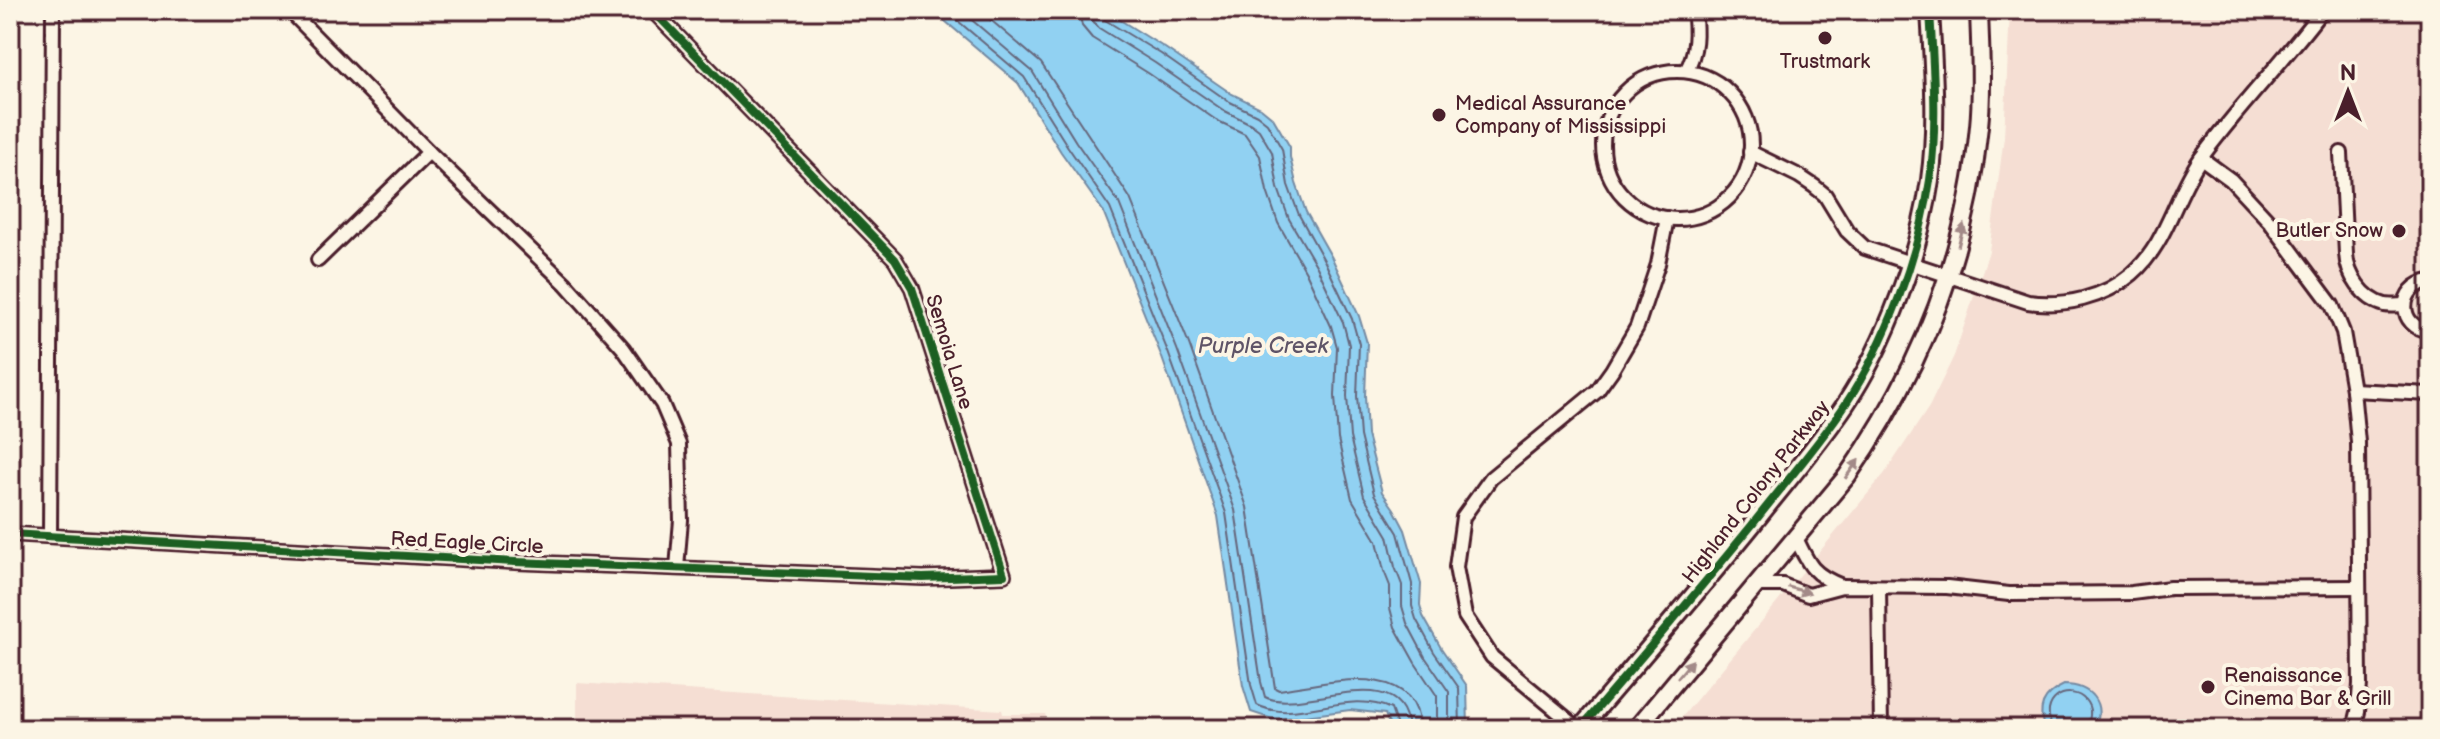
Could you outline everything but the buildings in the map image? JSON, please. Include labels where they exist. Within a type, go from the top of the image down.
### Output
[{"type":"street","points":[[50,536],[53,10]]},
{"type":"street","points":[[289,10],[429,152],[566,284],[623,348],[662,404],[679,444],[681,520],[677,568]]},
{"type":"street","name":"Semoia Lane","points":[[652,10],[895,259],[912,288],[1004,575],[923,578]]},
{"type":"street","points":[[1686,71],[1694,58],[1694,10]]},
{"type":"street","name":"Highland Colony Parkway","points":[[1579,729],[1698,591],[1817,445],[1847,402],[1874,354],[1910,264],[1930,180],[1936,85],[1930,10]]},
{"type":"street","points":[[1636,729],[1847,476],[1878,432],[1900,393],[1925,340],[1949,276],[1970,193],[1979,125],[1979,10]]},
{"type":"street","points":[[1750,152],[1799,176],[1825,195],[1847,231],[1865,248],[2028,302],[2043,304],[2086,299],[2132,275],[2145,262],[2201,158],[2322,10]]},
{"type":"street","points":[[1686,71],[1719,84],[1741,106],[1750,137],[1750,152],[1742,183],[1721,205],[1683,219],[1660,218],[1636,207],[1613,185],[1607,168],[1607,123],[1620,97],[1645,78],[1686,71]]},
{"type":"street","points":[[318,260],[429,152]]},
{"type":"street","points":[[2341,153],[2348,269],[2358,285],[2376,300],[2385,305],[2405,305]]},
{"type":"street","points":[[2201,158],[2231,180],[2252,201],[2332,305],[2343,332],[2358,442],[2360,684],[2354,729]]},
{"type":"street","points":[[1579,729],[1492,657],[1465,616],[1456,567],[1463,517],[1491,478],[1597,391],[1612,370],[1637,327],[1658,264],[1667,218]]},
{"type":"street","points":[[2430,281],[2412,289],[2405,305],[2409,320],[2415,326],[2430,331]]},
{"type":"street","points":[[2353,390],[2430,394]]},
{"type":"street","name":"Red Eagle Circle","points":[[10,534],[515,562],[923,578]]},
{"type":"street","points":[[1796,538],[1805,558],[1821,578],[1842,586]]},
{"type":"street","points":[[1756,585],[1783,585],[1808,595],[1842,586],[1947,587],[2009,594],[2132,593],[2170,588],[2359,587]]},
{"type":"street","points":[[1879,587],[1881,729]]},
{"type":"shaded area","points":[[2010,10],[2430,10],[2430,729],[1672,729],[1885,473],[1929,407],[1954,356],[1989,251],[2004,137]]},
{"type":"shaded area","points":[[577,683],[1002,710],[1003,714],[1045,714],[1050,729],[577,729]]},
{"type":"water","name":"Purple Creek","points":[[932,10],[1104,10],[1273,118],[1290,147],[1296,183],[1306,212],[1359,316],[1367,343],[1367,435],[1382,492],[1405,530],[1421,584],[1423,616],[1467,686],[1468,729],[1391,729],[1385,714],[1350,710],[1275,720],[1251,712],[1243,686],[1218,516],[1161,355],[1103,211],[1018,83]]},
{"type":"water","points":[[2064,685],[2081,688],[2094,697],[2098,720],[2094,729],[2045,729],[2041,715],[2044,702]]},
{"type":"cycle path","points":[[10,534],[515,562],[923,578],[1004,575],[912,288],[895,259],[652,10]]},
{"type":"cycle path","points":[[1580,729],[1811,451],[1845,405],[1874,354],[1909,267],[1930,180],[1934,116],[1930,10]]},
{"type":"place","name":"Trustmark","points":[[1825,38]]},
{"type":"place","name":"Medical Assurance Company of Mississippi","points":[[1439,115]]},
{"type":"place","name":"Butler Snow","points":[[2399,231]]},
{"type":"place","name":"Renaissance Cinema Bar & Grill","points":[[2208,687]]}]
